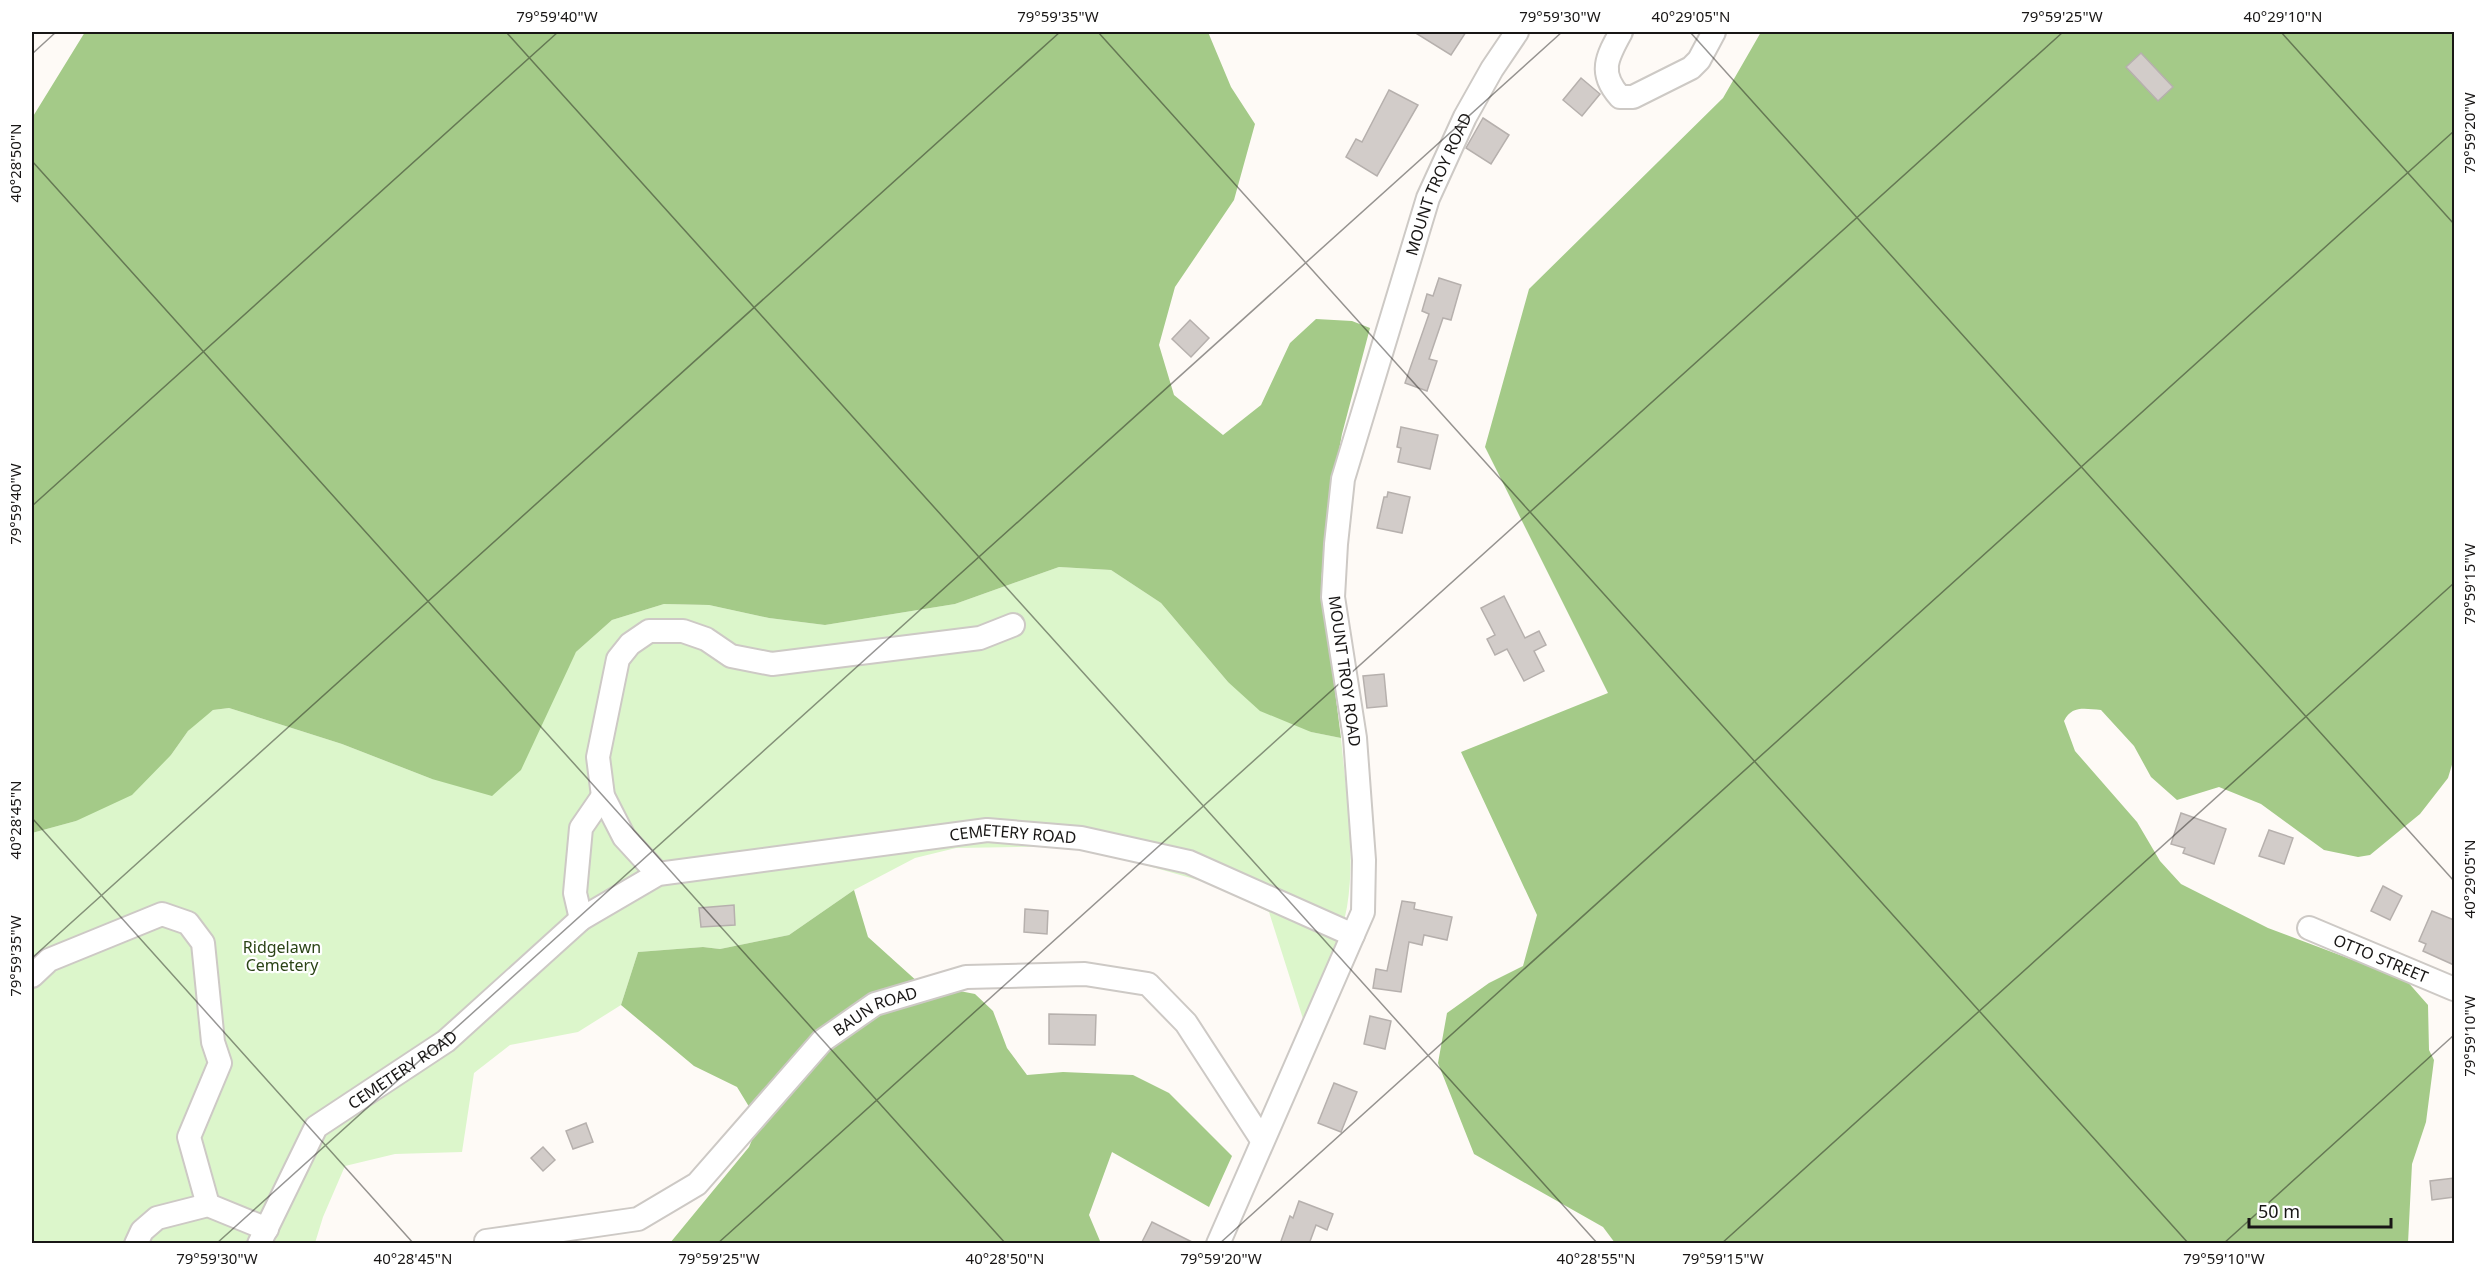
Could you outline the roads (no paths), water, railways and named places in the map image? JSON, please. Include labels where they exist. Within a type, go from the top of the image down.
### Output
[{"type":"street","name":"MOUNT TROY ROAD","points":[[1218,1244],[1363,912],[1365,860],[1355,738],[1333,597],[1343,479],[1428,198],[1466,117],[1492,69],[1517,32]]},
{"type":"street","points":[[1621,32],[1611,50],[1605,70],[1609,86],[1620,97],[1634,97],[1691,68],[1700,60],[1714,32]]},
{"type":"street","points":[[658,874],[624,837],[603,796],[598,757],[618,659],[630,644],[649,630],[682,631],[706,639],[731,656],[772,664],[980,638],[1013,626]]},
{"type":"street","points":[[581,919],[575,893],[581,828],[603,796]]},
{"type":"street","name":"CEMETERY ROAD","points":[[263,1236],[316,1127],[446,1041],[581,919],[658,874],[987,830],[1080,838],[1189,862],[1353,935]]},
{"type":"street","points":[[32,976],[49,960],[162,914],[188,923],[203,943],[213,1042],[220,1063],[189,1137],[208,1205]]},
{"type":"street","name":"OTTO STREET","points":[[2309,927],[2454,989]]},
{"type":"street","name":"BAUN ROAD","points":[[486,1241],[638,1219],[697,1184],[822,1041],[875,1004],[966,977],[1085,974],[1148,984],[1186,1023],[1262,1140]]},
{"type":"street","points":[[136,1244],[142,1231],[157,1218],[208,1205],[263,1236]]},
{"type":"park label","name":"Ridgelawn Cemetery","points":[[282,956]]}]
